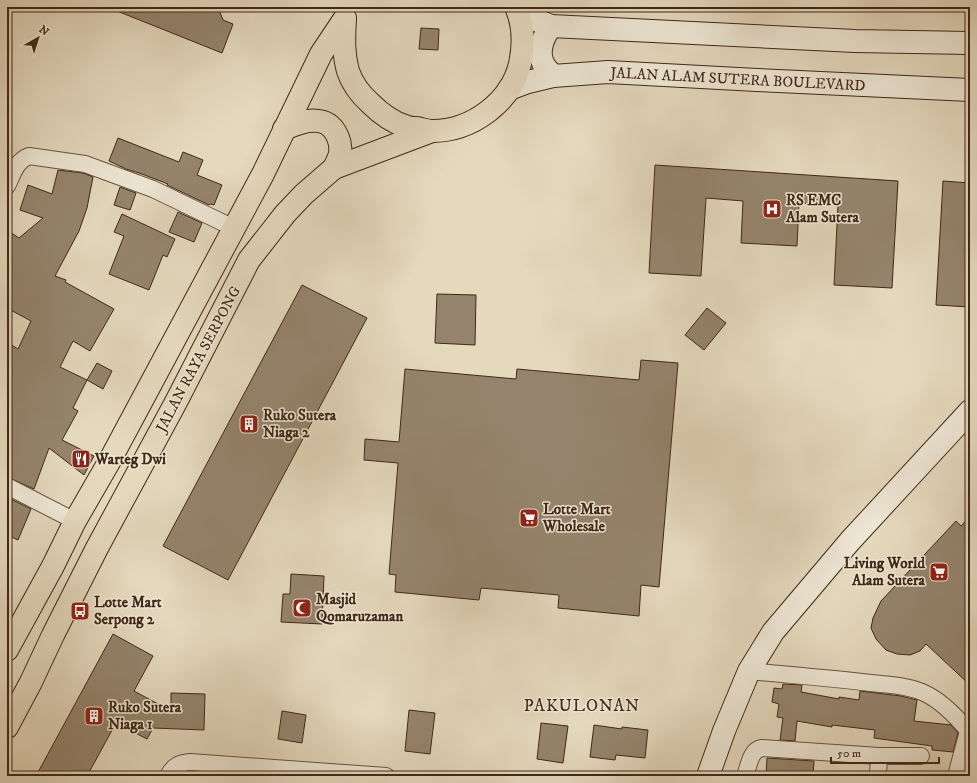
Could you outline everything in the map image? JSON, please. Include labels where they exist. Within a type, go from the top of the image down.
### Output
[{"type":"main road","points":[[517,10],[551,26],[855,41],[970,43]]},
{"type":"main road","points":[[348,12],[343,45],[344,52],[348,72],[362,95],[381,114],[406,126],[432,131],[455,128],[476,120],[494,107],[509,90],[518,72],[523,52],[523,32],[517,10]]},
{"type":"main road","name":"JALAN RAYA SERPONG","points":[[7,650],[75,521],[113,455],[263,174],[321,54],[348,12]]},
{"type":"main road","points":[[551,26],[544,36],[541,52],[543,63],[553,76]]},
{"type":"main road","name":"JALAN ALAM SUTERA BOULEVARD","points":[[509,90],[528,82],[553,76],[608,72],[970,90]]},
{"type":"main road","points":[[284,129],[305,122],[317,120],[329,124],[336,132],[340,142],[340,154],[334,168]]},
{"type":"main road","name":"JALAN RAYA SERPONG","points":[[7,727],[97,548],[176,402],[250,260],[285,214],[304,194],[334,168],[432,131]]},
{"type":"main road","points":[[708,776],[724,731],[749,671],[773,632],[850,541],[970,412]]},
{"type":"street","points":[[7,186],[18,164],[22,159],[29,156],[86,164],[153,189],[234,228]]},
{"type":"street","points":[[7,486],[75,521]]},
{"type":"street","points":[[749,671],[905,687],[921,692],[937,700],[969,732],[956,776]]},
{"type":"street","points":[[745,776],[754,752],[762,748],[879,756],[921,756]]},
{"type":"street","points":[[878,776],[879,756]]},
{"type":"street","points":[[172,770],[190,762],[386,776]]},
{"type":"building","points":[[107,7],[218,7],[223,20],[233,24],[222,53]]},
{"type":"building","points":[[421,28],[439,29],[438,50],[419,49]]},
{"type":"building","points":[[118,138],[179,162],[183,152],[203,160],[197,175],[222,185],[214,205],[209,205],[167,185],[168,184],[126,169],[109,161]]},
{"type":"building","points":[[655,165],[898,181],[892,288],[834,285],[838,205],[799,203],[797,246],[741,243],[743,201],[706,198],[701,276],[649,273]]},
{"type":"building","points":[[58,170],[83,173],[93,177],[87,208],[79,231],[55,276],[66,280],[65,282],[114,309],[90,351],[73,341],[60,367],[87,380],[73,408],[78,411],[62,440],[94,456],[84,475],[49,448],[34,489],[7,477],[7,342],[18,349],[31,321],[7,308],[7,230],[19,238],[43,218],[20,210],[28,185],[52,194]]},
{"type":"building","points":[[943,181],[970,183],[970,307],[936,305]]},
{"type":"building","points":[[120,187],[136,193],[130,210],[114,205]]},
{"type":"building","points":[[178,212],[202,223],[194,242],[169,232]]},
{"type":"building","points":[[122,214],[175,239],[167,257],[163,255],[149,290],[109,274],[124,236],[114,232]]},
{"type":"building","points":[[302,285],[367,318],[228,580],[163,546]]},
{"type":"building","points":[[437,294],[476,295],[475,345],[435,343]]},
{"type":"building","points":[[707,308],[726,323],[704,350],[685,335]]},
{"type":"building","name":"Lotte Mart Wholesale","points":[[641,360],[678,363],[659,587],[641,585],[639,616],[558,608],[559,595],[481,588],[479,600],[395,592],[396,575],[389,574],[398,463],[364,460],[365,439],[399,442],[405,369],[516,379],[517,369],[639,380]]},
{"type":"building","points":[[97,363],[112,371],[103,389],[87,380]]},
{"type":"building","points":[[7,497],[31,509],[18,540],[7,535]]},
{"type":"building","name":"Living World Alam Sutera","points":[[970,516],[970,685],[926,644],[920,651],[910,655],[897,654],[886,650],[876,639],[871,628],[873,618],[881,601],[956,521],[961,526]]},
{"type":"building","name":"Masjid Qomaruzaman","points":[[291,574],[324,576],[322,624],[281,622],[283,594],[290,594]]},
{"type":"building","name":"Ruko Sutera Niaga 1","points":[[113,634],[153,656],[134,691],[171,711],[171,693],[205,694],[204,730],[153,728],[147,739],[116,723],[87,776],[36,776]]},
{"type":"building","points":[[783,684],[802,685],[801,692],[839,699],[839,697],[859,700],[860,691],[901,696],[917,700],[914,721],[951,725],[958,733],[953,752],[932,750],[932,746],[874,738],[875,730],[832,725],[832,727],[797,721],[795,741],[780,740],[783,718],[777,717],[779,704],[772,702],[774,688],[782,689]]},
{"type":"building","points":[[409,710],[435,713],[430,754],[405,751]]},
{"type":"building","points":[[282,711],[306,715],[302,743],[278,739]]},
{"type":"building","points":[[541,723],[568,726],[563,763],[537,759]]},
{"type":"building","points":[[594,725],[622,729],[622,727],[648,730],[645,758],[616,755],[615,760],[590,757]]},
{"type":"building","points":[[767,758],[814,761],[813,776],[766,776]]},
{"type":"place","name":"RS EMC Alam Sutera","points":[[772,209]]},
{"type":"place","name":"Ruko Sutera Niaga 2","points":[[249,424]]},
{"type":"place","name":"Warteg Dwi","points":[[81,459]]},
{"type":"place","name":"Lotte Mart Wholesale","points":[[529,518]]},
{"type":"place","name":"Living World Alam Sutera","points":[[939,572]]},
{"type":"place","name":"Masjid Qomaruzaman","points":[[302,608]]},
{"type":"place","name":"Lotte Mart Serpong 2","points":[[80,611]]},
{"type":"place","name":"Ruko Sutera Niaga 1","points":[[94,716]]},
{"type":"district","name":"PAKULONAN","points":[[582,705]]}]
